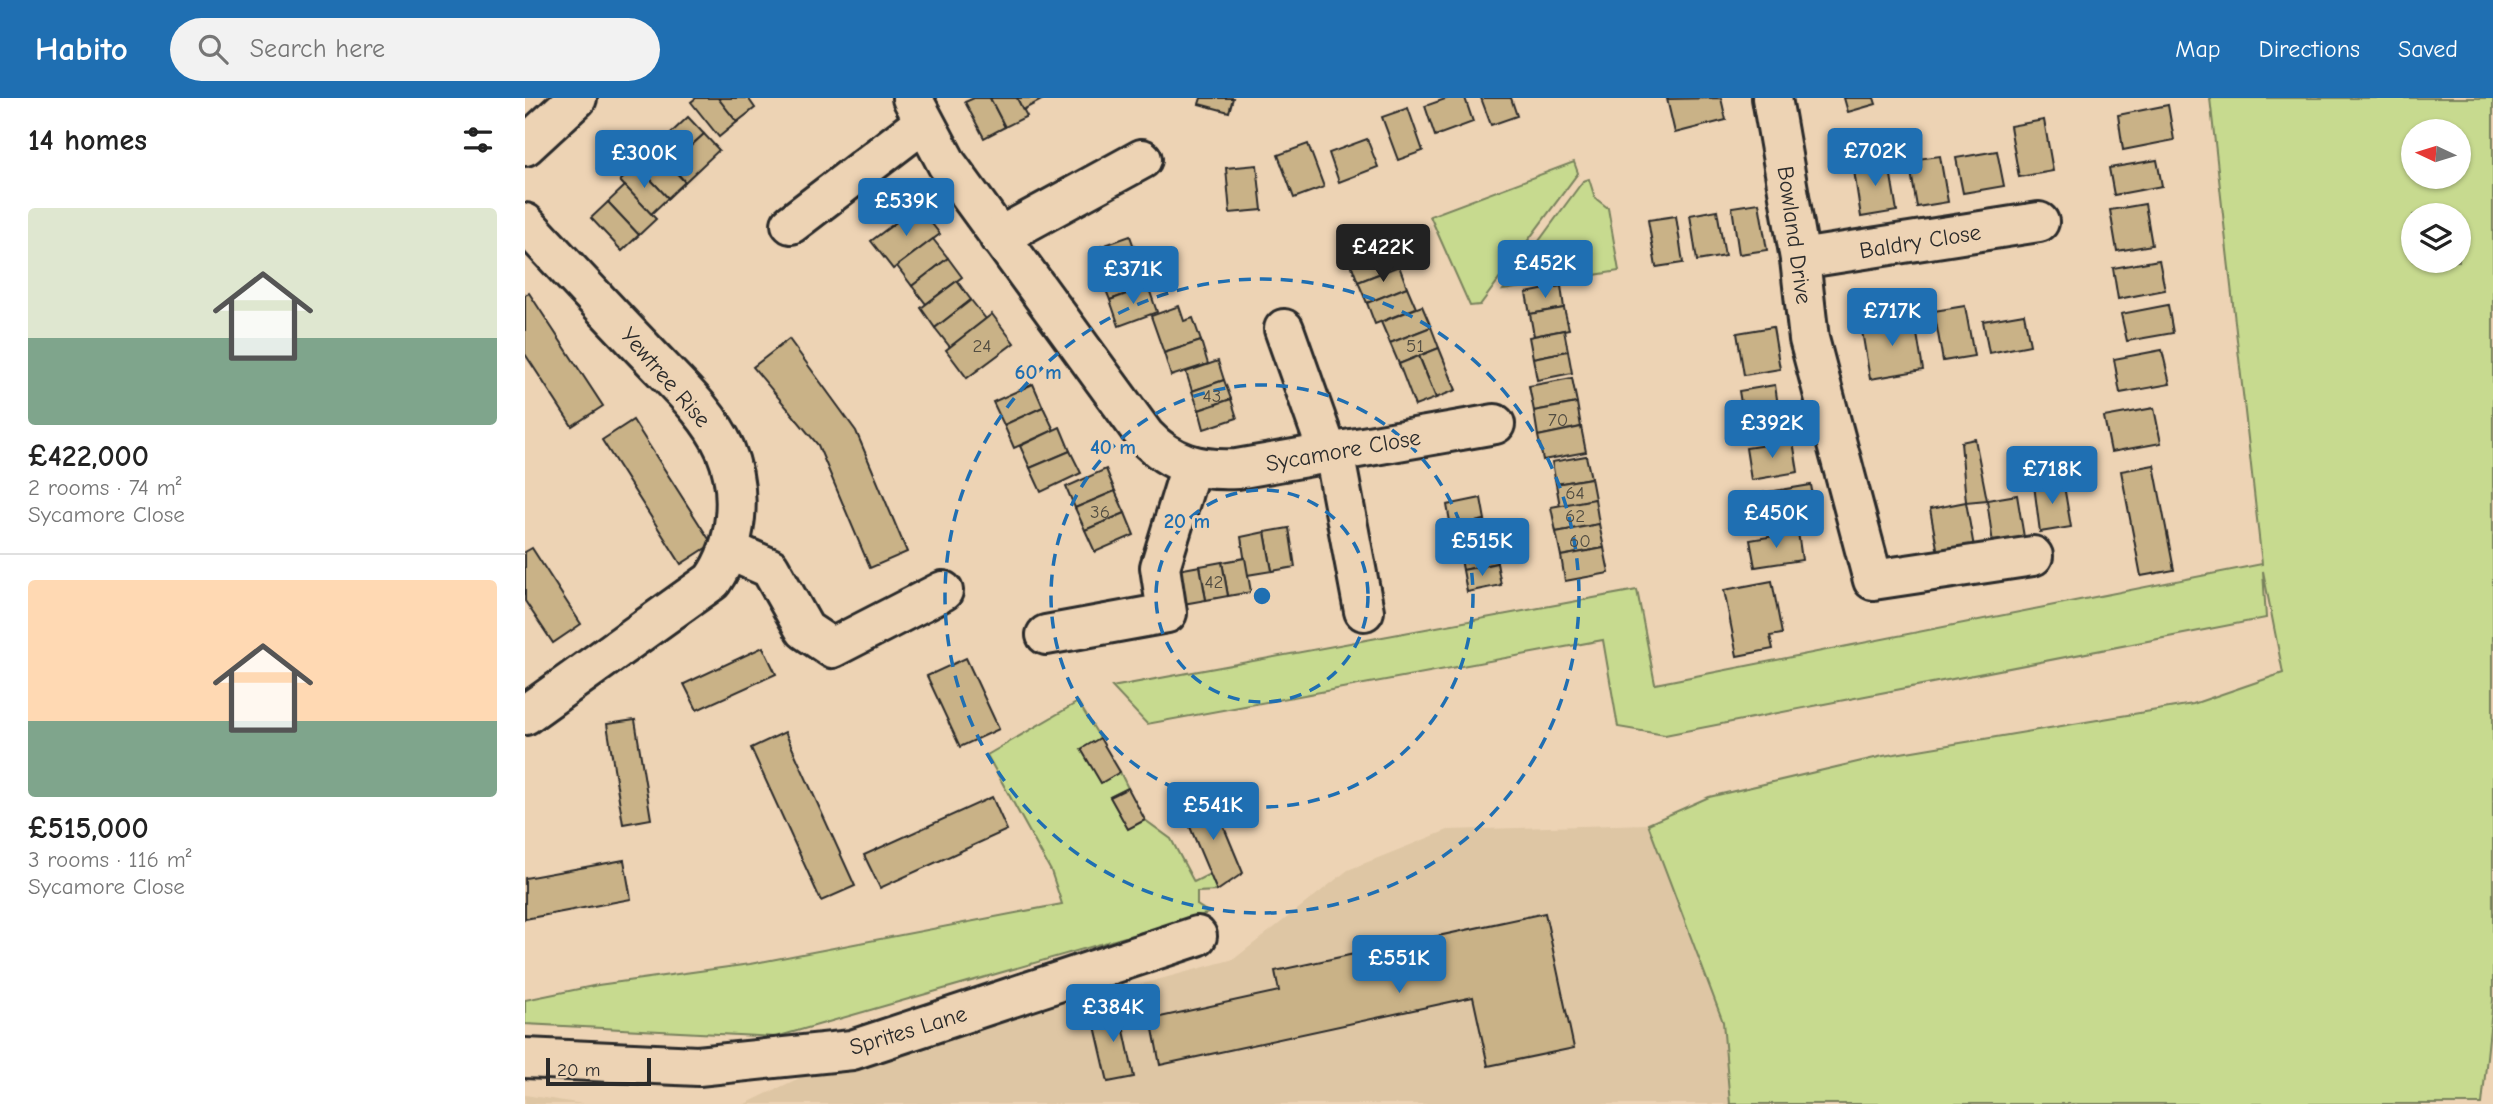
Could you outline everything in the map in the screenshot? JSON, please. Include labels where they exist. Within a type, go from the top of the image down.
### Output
[{"type":"street","points":[[525,146],[576,98]]},
{"type":"street","name":"Bowland Drive","points":[[1772,98],[1800,259],[1809,338],[1873,580],[2033,556]]},
{"type":"street","points":[[791,224],[918,110]]},
{"type":"street","name":"Sycamore Close","points":[[918,110],[947,164],[999,237],[1145,436],[1162,452],[1191,466],[1237,469],[1495,424]]},
{"type":"street","points":[[999,237],[1142,159]]},
{"type":"street","name":"Baldry Close","points":[[1800,259],[2039,222]]},
{"type":"street","name":"Yewtree Rise","points":[[525,223],[696,405],[725,449],[735,487],[736,514],[729,550],[712,581],[525,715]]},
{"type":"street","points":[[1284,329],[1331,452],[1364,611]]},
{"type":"street","points":[[1046,635],[1167,613],[1160,567],[1191,466]]},
{"type":"street","points":[[729,550],[770,568],[805,629],[832,648],[943,590]]},
{"type":"street","name":"Sprites Lane","points":[[525,1058],[698,1066],[852,1050],[1197,936]]},
{"type":"shaded area","points":[[1648,824],[1723,1022],[1730,1104],[745,1104],[872,1043],[1087,999],[1234,959],[1348,870],[1448,830]]},
{"type":"shaded area","points":[[525,1095],[583,1104],[525,1104]]},
{"type":"green space","points":[[2210,98],[2493,98],[2493,1000],[2482,1104],[1730,1104],[1723,1022],[1648,824],[1709,797],[1883,756],[2193,704],[2283,673],[2263,571],[2266,618],[1665,735],[1618,727],[1603,640],[1147,724],[1112,687],[1637,590],[1655,684],[2262,564]]},
{"type":"green space","points":[[1574,162],[1578,173],[1480,305],[1470,306],[1430,216]]},
{"type":"green space","points":[[1589,179],[1595,198],[1608,208],[1619,271],[1503,290],[1583,181]]},
{"type":"green space","points":[[1078,702],[1100,738],[1082,749],[1101,783],[1120,772],[1128,788],[1110,797],[1128,829],[1145,820],[1171,839],[1194,882],[1210,874],[1217,891],[1197,892],[1197,905],[1209,913],[776,1037],[525,1024],[525,1000],[598,985],[750,964],[1062,904],[1051,871],[987,755]]},
{"type":"building","points":[[696,98],[718,98],[737,122],[719,137],[691,102]]},
{"type":"building","points":[[718,98],[748,98],[755,108],[737,122]]},
{"type":"building","points":[[974,98],[990,98],[1005,127],[984,138],[965,102]]},
{"type":"building","points":[[990,98],[1017,98],[1027,116],[1005,127]]},
{"type":"building","points":[[1017,98],[1045,98],[1023,110]]},
{"type":"building","points":[[1201,98],[1233,98],[1229,112],[1199,104]]},
{"type":"building","points":[[1448,98],[1465,98],[1473,122],[1435,136],[1425,106]]},
{"type":"building","points":[[1481,98],[1511,98],[1517,116],[1491,125]]},
{"type":"building","points":[[1721,98],[1726,120],[1675,133],[1667,99]]},
{"type":"building","points":[[1844,98],[1874,98],[1876,104],[1848,112]]},
{"type":"building","points":[[2168,105],[2174,140],[2123,150],[2118,115]]},
{"type":"building","points":[[1408,108],[1423,151],[1398,160],[1382,117]]},
{"type":"building","points":[[688,117],[704,134],[670,165],[654,149]]},
{"type":"building","points":[[2044,120],[2053,171],[2019,177],[2010,126]]},
{"type":"building","points":[[704,134],[719,150],[685,182],[670,165]]},
{"type":"building","points":[[1367,139],[1378,167],[1339,182],[1329,153]]},
{"type":"building","points":[[1308,144],[1324,187],[1294,198],[1278,155]]},
{"type":"building","points":[[654,149],[685,182],[668,198],[637,165]]},
{"type":"building","points":[[1997,151],[2004,186],[1963,193],[1956,158]]},
{"type":"building","points":[[1940,156],[1948,202],[1917,207],[1909,160]]},
{"type":"building","points":[[1888,158],[1897,211],[1861,217],[1853,164]]},
{"type":"building","points":[[2157,160],[2162,186],[2114,195],[2109,168]]},
{"type":"building","points":[[637,165],[668,198],[651,214],[620,181]]},
{"type":"building","points":[[1257,165],[1262,210],[1230,213],[1226,168]]},
{"type":"building","points":[[625,186],[656,219],[639,235],[608,202]]},
{"type":"building","points":[[608,202],[639,235],[622,251],[591,218]]},
{"type":"building","points":[[1759,203],[1767,250],[1739,254],[1732,207]]},
{"type":"building","points":[[2145,204],[2152,245],[2117,251],[2110,210]]},
{"type":"building","points":[[918,206],[940,234],[893,269],[871,241]]},
{"type":"building","points":[[1717,210],[1725,256],[1697,261],[1690,215]]},
{"type":"building","points":[[1676,216],[1683,263],[1656,267],[1648,220]]},
{"type":"building","points":[[1130,236],[1139,261],[1100,275],[1091,250]]},
{"type":"building","points":[[933,239],[948,258],[912,286],[897,266]]},
{"type":"building","points":[[1391,245],[1399,266],[1358,282],[1350,261]]},
{"type":"building","points":[[948,258],[962,277],[926,304],[912,286]]},
{"type":"building","points":[[2159,260],[2165,290],[2118,299],[2113,268]]},
{"type":"building","points":[[1139,261],[1148,286],[1110,300],[1100,275]]},
{"type":"building","points":[[1399,266],[1407,287],[1367,303],[1358,282]]},
{"type":"building","points":[[957,281],[971,300],[935,328],[921,308]]},
{"type":"building","points":[[1148,286],[1157,312],[1119,326],[1110,300]]},
{"type":"building","points":[[1561,286],[1564,308],[1530,314],[1526,293]]},
{"type":"building","points":[[1407,287],[1416,308],[1375,324],[1367,303]]},
{"type":"building","points":[[529,293],[603,406],[572,426],[525,354],[525,295]]},
{"type":"building","points":[[971,300],[986,319],[950,347],[935,328]]},
{"type":"building","points":[[2168,305],[2173,333],[2127,341],[2121,314]]},
{"type":"building","points":[[1179,306],[1184,321],[1193,318],[1201,341],[1164,353],[1151,316]]},
{"type":"building","points":[[1422,306],[1431,327],[1390,343],[1381,322]]},
{"type":"building","points":[[1965,306],[1974,356],[1943,361],[1934,311]]},
{"type":"building","points":[[1564,308],[1569,329],[1534,336],[1530,314]]},
{"type":"building","points":[[992,314],[1014,343],[967,378],[946,350]]},
{"type":"building","points":[[2024,314],[2030,345],[1989,353],[1983,321]]},
{"type":"building","points":[[1914,316],[1923,370],[1870,379],[1861,325]]},
{"type":"building","points":[[1431,327],[1439,348],[1399,364],[1390,343]]},
{"type":"building","points":[[1773,327],[1780,369],[1744,375],[1737,333]]},
{"type":"building","points":[[1564,330],[1568,351],[1533,358],[1529,337]]},
{"type":"building","points":[[789,339],[856,431],[907,552],[870,568],[818,445],[753,367]]},
{"type":"building","points":[[1201,341],[1208,364],[1171,376],[1164,353]]},
{"type":"building","points":[[1439,348],[1456,390],[1436,398],[1419,356]]},
{"type":"building","points":[[2162,350],[2170,384],[2120,393],[2114,359]]},
{"type":"building","points":[[1568,351],[1572,373],[1537,380],[1533,358]]},
{"type":"building","points":[[1419,356],[1436,398],[1415,406],[1399,364]]},
{"type":"building","points":[[1218,361],[1224,380],[1192,391],[1186,372]]},
{"type":"building","points":[[1572,378],[1577,403],[1534,411],[1529,386]]},
{"type":"building","points":[[1224,380],[1231,399],[1199,410],[1192,391]]},
{"type":"building","points":[[1033,384],[1043,407],[1004,425],[993,402]]},
{"type":"building","points":[[1775,385],[1781,427],[1746,433],[1739,391]]},
{"type":"building","points":[[1231,399],[1237,418],[1204,429],[1199,410]]},
{"type":"building","points":[[1577,403],[1581,427],[1538,436],[1534,411]]},
{"type":"building","points":[[1043,407],[1054,430],[1014,448],[1004,425]]},
{"type":"building","points":[[2154,408],[2161,443],[2111,452],[2104,417]]},
{"type":"building","points":[[633,420],[712,544],[681,564],[602,440]]},
{"type":"building","points":[[1060,427],[1070,451],[1030,468],[1020,446]]},
{"type":"building","points":[[1581,427],[1586,452],[1543,460],[1538,436]]},
{"type":"building","points":[[1975,439],[1987,500],[1966,502],[1961,442]]},
{"type":"building","points":[[1793,441],[1798,472],[1751,480],[1746,448]]},
{"type":"building","points":[[1070,451],[1081,473],[1041,492],[1030,468]]},
{"type":"building","points":[[1586,456],[1591,478],[1556,484],[1552,462]]},
{"type":"building","points":[[2154,465],[2174,570],[2141,576],[2121,471]]},
{"type":"building","points":[[1106,469],[1115,491],[1075,508],[1066,487]]},
{"type":"building","points":[[1591,478],[1595,499],[1560,506],[1556,484]]},
{"type":"building","points":[[2063,480],[2071,527],[2040,532],[2034,485]]},
{"type":"building","points":[[1811,485],[1816,513],[1755,523],[1750,495]]},
{"type":"building","points":[[1115,491],[1125,513],[1085,530],[1075,508]]},
{"type":"building","points":[[2017,495],[2025,543],[1994,551],[1987,500]]},
{"type":"building","points":[[1481,498],[1485,520],[1451,527],[1447,505]]},
{"type":"building","points":[[1595,499],[1599,524],[1556,532],[1551,507]]},
{"type":"building","points":[[1966,502],[1975,553],[1939,559],[1930,509]]},
{"type":"building","points":[[1125,513],[1134,535],[1095,552],[1085,530]]},
{"type":"building","points":[[1485,520],[1489,542],[1455,549],[1451,527]]},
{"type":"building","points":[[1599,524],[1604,548],[1561,556],[1556,532]]},
{"type":"building","points":[[1289,528],[1295,567],[1272,571],[1265,532]]},
{"type":"building","points":[[1265,532],[1272,571],[1247,575],[1241,537]]},
{"type":"building","points":[[1798,532],[1802,560],[1755,567],[1750,540]]},
{"type":"building","points":[[1493,541],[1497,563],[1463,570],[1459,548]]},
{"type":"building","points":[[532,548],[581,624],[553,643],[525,601],[525,552]]},
{"type":"building","points":[[1604,548],[1609,573],[1565,581],[1561,556]]},
{"type":"building","points":[[1245,558],[1251,592],[1228,596],[1222,562]]},
{"type":"building","points":[[1222,562],[1228,596],[1206,600],[1200,566]]},
{"type":"building","points":[[1497,563],[1501,585],[1467,592],[1463,570]]},
{"type":"building","points":[[1200,566],[1206,600],[1183,604],[1178,570]]},
{"type":"building","points":[[1772,581],[1782,634],[1770,636],[1773,649],[1737,656],[1724,590]]},
{"type":"building","points":[[763,647],[776,674],[697,710],[684,684]]},
{"type":"building","points":[[966,658],[999,729],[960,747],[927,676]]},
{"type":"building","points":[[635,720],[651,819],[623,824],[607,724]]},
{"type":"building","points":[[785,732],[855,886],[821,901],[751,748]]},
{"type":"building","points":[[1100,738],[1120,772],[1101,783],[1081,749]]},
{"type":"building","points":[[1128,788],[1145,820],[1128,829],[1110,797]]},
{"type":"building","points":[[1211,796],[1243,873],[1217,891],[1182,808]]},
{"type":"building","points":[[992,797],[1007,830],[880,888],[864,855]]},
{"type":"building","points":[[624,860],[631,899],[525,919],[525,878]]},
{"type":"building","points":[[1545,913],[1574,1048],[1488,1066],[1473,997],[1160,1065],[1151,1019],[1279,991],[1275,971]]},
{"type":"building","points":[[1119,1007],[1134,1077],[1108,1082],[1092,1013]]}]
